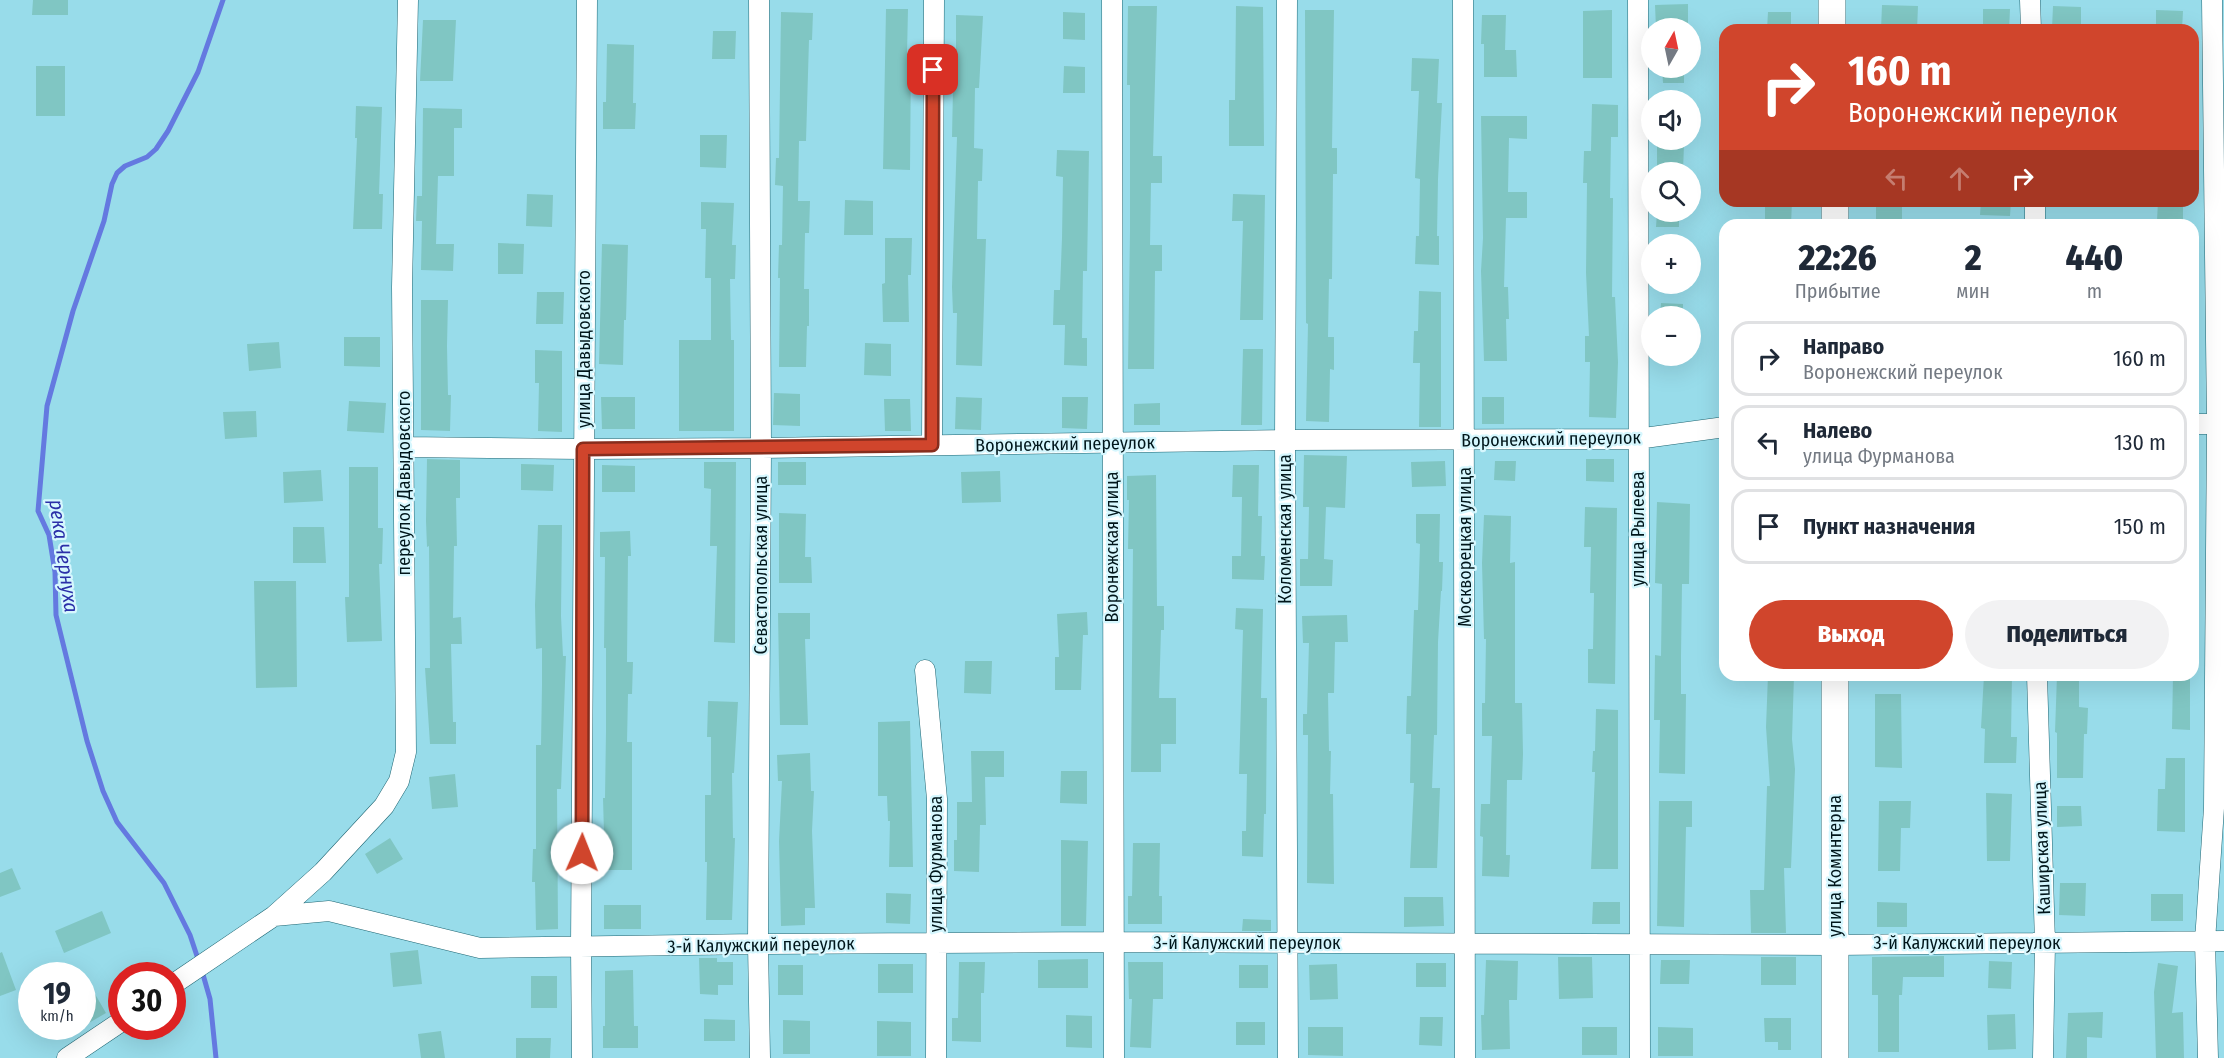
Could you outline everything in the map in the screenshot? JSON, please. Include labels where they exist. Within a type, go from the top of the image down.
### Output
[{"type":"street","name":"переулок Давыдовского","points":[[186,976],[274,916],[323,872],[384,806],[399,781],[406,752],[402,287],[408,0]]},
{"type":"street","name":"улица Давыдовского","points":[[582,1058],[580,948],[587,0]]},
{"type":"street","name":"Севастопольская улица","points":[[759,0],[761,448],[758,944],[760,1058]]},
{"type":"street","points":[[932,445],[934,0]]},
{"type":"street","name":"Воронежская улица","points":[[1112,0],[1114,1058]]},
{"type":"street","name":"Коломенская улица","points":[[1287,0],[1285,440],[1288,1058]]},
{"type":"street","name":"Москворецкая улица","points":[[1463,0],[1466,1058]]},
{"type":"street","name":"улица Рылеева","points":[[1638,0],[1640,1058]]},
{"type":"street","points":[[1832,0],[1832,24]]},
{"type":"street","points":[[2030,0],[2031,24]]},
{"type":"street","points":[[2208,1058],[2215,941],[2214,808],[2220,424],[2212,0]]},
{"type":"street","points":[[2199,424],[2220,424]]},
{"type":"street","name":"Воронежский переулок","points":[[405,447],[761,448],[1285,440],[1638,439],[1719,429]]},
{"type":"street","name":"улица Фурманова","points":[[925,670],[937,799],[936,1058]]},
{"type":"street","name":"улица Коминтерна","points":[[1835,681],[1835,1058]]},
{"type":"street","name":"Каширская улица","points":[[2037,681],[2045,943],[2043,1058]]},
{"type":"street","name":"3-й Калужский переулок","points":[[274,916],[329,911],[480,948],[1113,942],[1835,945],[2215,941]]},
{"type":"street","points":[[67,1058],[108,1030]]},
{"type":"building","points":[[33,0],[68,0],[68,15],[32,15]]},
{"type":"building","points":[[1688,4],[1688,18],[1656,18],[1655,5]]},
{"type":"building","points":[[1882,5],[1918,6],[1917,24],[1881,24]]},
{"type":"building","points":[[1128,6],[1157,6],[1153,156],[1162,156],[1162,183],[1151,183],[1150,245],[1162,245],[1162,271],[1155,271],[1154,369],[1128,369],[1130,85],[1127,85]]},
{"type":"building","points":[[1236,6],[1263,7],[1264,146],[1229,146],[1229,100],[1235,100]]},
{"type":"building","points":[[2053,6],[2081,7],[2081,24],[2052,24]]},
{"type":"building","points":[[886,9],[908,9],[907,54],[911,54],[910,170],[883,169]]},
{"type":"building","points":[[1983,9],[2010,9],[2009,24],[1983,24]]},
{"type":"building","points":[[1305,10],[1334,10],[1332,148],[1337,148],[1337,174],[1333,174],[1332,279],[1329,279],[1328,337],[1334,337],[1334,370],[1330,369],[1329,422],[1306,421],[1308,324],[1306,323]]},
{"type":"building","points":[[1612,10],[1612,78],[1583,78],[1583,11]]},
{"type":"building","points":[[2156,10],[2183,11],[2182,24],[2156,24]]},
{"type":"building","points":[[781,12],[813,13],[812,40],[809,40],[806,141],[799,141],[798,201],[810,201],[809,233],[805,233],[804,289],[809,289],[806,367],[779,367],[780,278],[778,278],[779,245],[782,245],[783,186],[775,185],[776,158],[779,158]]},
{"type":"building","points":[[1063,12],[1085,13],[1085,40],[1063,39]]},
{"type":"building","points":[[1768,12],[1791,12],[1791,24],[1767,24]]},
{"type":"building","points":[[956,15],[983,16],[979,88],[975,88],[974,148],[983,149],[982,181],[978,181],[977,239],[986,239],[982,366],[956,365],[957,313],[953,313],[952,287],[957,137],[952,137],[951,65],[956,65]]},
{"type":"building","points":[[1482,15],[1506,15],[1505,50],[1516,50],[1517,77],[1484,77],[1484,44],[1481,44]]},
{"type":"building","points":[[423,20],[456,20],[453,81],[420,81]]},
{"type":"building","points":[[713,31],[736,31],[735,59],[712,59]]},
{"type":"building","points":[[607,44],[634,45],[635,129],[603,129]]},
{"type":"building","points":[[1412,58],[1439,59],[1437,103],[1442,103],[1438,179],[1439,265],[1415,264],[1416,236],[1419,236],[1420,179],[1415,178],[1419,91],[1411,91]]},
{"type":"building","points":[[36,66],[65,66],[65,116],[36,116]]},
{"type":"building","points":[[1064,66],[1085,67],[1085,93],[1063,93]]},
{"type":"building","points":[[1663,78],[1684,78],[1684,83],[1663,83]]},
{"type":"building","points":[[1592,104],[1618,105],[1618,137],[1611,137],[1610,198],[1613,198],[1612,297],[1615,297],[1618,362],[1616,418],[1589,417],[1590,362],[1585,362],[1585,336],[1589,336],[1586,273],[1587,183],[1583,183],[1584,151],[1591,151]]},
{"type":"building","points":[[356,106],[382,107],[379,194],[383,194],[382,229],[353,229]]},
{"type":"building","points":[[423,108],[462,109],[462,128],[454,128],[454,176],[438,176],[436,244],[454,244],[453,271],[421,270],[422,221],[416,221],[417,196],[422,196]]},
{"type":"building","points":[[1481,116],[1527,116],[1527,139],[1509,138],[1508,192],[1527,192],[1527,218],[1506,218],[1504,287],[1508,287],[1507,361],[1484,361],[1481,271],[1483,238]]},
{"type":"building","points":[[700,135],[727,135],[726,168],[700,167]]},
{"type":"building","points":[[1057,150],[1089,151],[1087,271],[1083,271],[1082,338],[1087,338],[1087,366],[1064,365],[1065,325],[1053,325],[1054,290],[1060,290],[1062,238],[1063,177],[1056,176]]},
{"type":"building","points":[[1657,150],[1684,150],[1683,162],[1657,162]]},
{"type":"building","points":[[527,194],[553,195],[552,227],[526,226]]},
{"type":"building","points":[[1233,194],[1265,195],[1263,320],[1240,320],[1243,221],[1232,221]]},
{"type":"building","points":[[845,200],[873,201],[873,235],[844,235]]},
{"type":"building","points":[[701,202],[734,203],[732,245],[736,245],[735,279],[730,279],[731,340],[734,340],[734,431],[679,431],[679,340],[711,340],[711,278],[705,278],[706,229],[701,229]]},
{"type":"building","points":[[1765,207],[1792,207],[1791,219],[1765,219]]},
{"type":"building","points":[[1876,207],[1902,207],[1902,219],[1876,219]]},
{"type":"building","points":[[1981,207],[2011,207],[2010,216],[1980,215]]},
{"type":"building","points":[[2158,207],[2183,207],[2183,219],[2157,219]]},
{"type":"building","points":[[1656,222],[1679,222],[1679,227],[1656,227]]},
{"type":"building","points":[[885,238],[912,238],[911,275],[908,275],[909,322],[883,322],[882,284],[885,283]]},
{"type":"building","points":[[498,243],[524,244],[523,274],[498,274]]},
{"type":"building","points":[[602,244],[628,245],[623,365],[599,364]]},
{"type":"building","points":[[1419,291],[1441,292],[1441,427],[1419,427],[1420,363],[1413,363],[1414,331],[1418,331]]},
{"type":"building","points":[[537,292],[564,292],[563,324],[536,324]]},
{"type":"building","points":[[421,300],[448,300],[450,431],[421,430]]},
{"type":"building","points":[[1661,303],[1683,304],[1683,306],[1661,306]]},
{"type":"building","points":[[344,337],[380,337],[380,367],[344,366]]},
{"type":"building","points":[[279,342],[281,368],[249,371],[247,344]]},
{"type":"building","points":[[865,343],[891,344],[891,376],[864,375]]},
{"type":"building","points":[[1243,349],[1263,349],[1262,425],[1241,425]]},
{"type":"building","points":[[535,350],[562,351],[562,432],[538,431],[539,383],[535,383]]},
{"type":"building","points":[[774,393],[800,394],[800,426],[773,425]]},
{"type":"building","points":[[601,397],[635,397],[635,429],[602,429]]},
{"type":"building","points":[[956,397],[982,398],[981,430],[955,429]]},
{"type":"building","points":[[1062,397],[1088,397],[1087,429],[1062,428]]},
{"type":"building","points":[[1482,397],[1504,397],[1504,424],[1482,424]]},
{"type":"building","points":[[884,399],[910,399],[911,431],[885,431]]},
{"type":"building","points":[[349,401],[386,403],[384,433],[347,431]]},
{"type":"building","points":[[1160,403],[1160,425],[1134,425],[1134,404]]},
{"type":"building","points":[[256,411],[257,437],[225,439],[223,412]]},
{"type":"building","points":[[1304,455],[1347,456],[1345,508],[1326,507],[1324,559],[1333,560],[1332,586],[1300,586],[1300,559],[1308,559],[1309,507],[1303,507]]},
{"type":"building","points":[[427,459],[460,460],[460,498],[456,498],[457,546],[454,546],[453,618],[461,617],[462,644],[451,644],[453,722],[456,722],[456,744],[430,744],[425,668],[430,668],[429,546],[427,547],[426,521]]},
{"type":"building","points":[[1586,459],[1614,459],[1614,482],[1586,481]]},
{"type":"building","points":[[1445,461],[1446,486],[1412,487],[1411,462]]},
{"type":"building","points":[[1495,461],[1516,461],[1515,481],[1494,480]]},
{"type":"building","points":[[704,462],[736,462],[735,643],[714,642],[717,546],[710,546],[711,489],[704,488]]},
{"type":"building","points":[[778,462],[806,462],[806,485],[778,485]]},
{"type":"building","points":[[521,464],[554,465],[553,491],[521,490]]},
{"type":"building","points":[[602,465],[635,466],[635,492],[602,492]]},
{"type":"building","points":[[1233,465],[1259,465],[1258,516],[1262,516],[1261,556],[1265,556],[1264,580],[1232,579],[1232,556],[1241,556],[1242,497],[1232,497]]},
{"type":"building","points":[[349,467],[378,467],[378,528],[383,528],[382,564],[379,564],[382,641],[347,642],[345,597],[349,597]]},
{"type":"building","points":[[321,470],[323,501],[284,503],[283,472]]},
{"type":"building","points":[[1000,471],[1001,502],[962,503],[961,472]]},
{"type":"building","points":[[1156,475],[1157,606],[1164,606],[1159,698],[1176,698],[1176,744],[1161,744],[1161,772],[1131,772],[1133,549],[1128,549],[1127,476]]},
{"type":"building","points":[[1657,502],[1690,504],[1689,584],[1682,584],[1681,694],[1686,694],[1685,774],[1659,773],[1660,720],[1654,720],[1655,655],[1661,656],[1662,584],[1655,583]]},
{"type":"building","points":[[1585,507],[1617,508],[1615,684],[1588,683],[1588,649],[1593,649],[1594,593],[1590,593],[1591,547],[1584,547]]},
{"type":"building","points":[[779,513],[806,514],[805,557],[811,557],[812,583],[779,583]]},
{"type":"building","points":[[1416,514],[1440,514],[1439,562],[1443,562],[1438,642],[1437,735],[1434,735],[1432,788],[1440,788],[1437,868],[1410,868],[1414,783],[1410,783],[1411,734],[1406,734],[1407,696],[1411,696],[1414,610],[1418,610],[1420,544],[1416,543]]},
{"type":"building","points":[[1484,515],[1511,516],[1510,563],[1515,562],[1515,703],[1522,703],[1523,754],[1522,780],[1507,780],[1506,855],[1510,855],[1509,877],[1482,876],[1481,804],[1490,804],[1492,736],[1482,736],[1486,639],[1484,639],[1482,563]]},
{"type":"building","points":[[538,525],[562,525],[561,616],[563,656],[566,656],[561,789],[557,789],[558,929],[536,930],[535,882],[532,882],[533,849],[536,849],[536,745],[541,745],[542,685],[542,648],[536,649]]},
{"type":"building","points":[[293,527],[324,527],[326,563],[293,563]]},
{"type":"building","points":[[630,531],[627,662],[633,662],[632,694],[628,694],[627,742],[632,742],[632,870],[605,870],[603,798],[605,798],[606,732],[605,557],[600,557],[600,532]]},
{"type":"building","points":[[254,581],[296,581],[297,687],[256,688]]},
{"type":"building","points":[[1236,608],[1263,609],[1261,698],[1267,698],[1266,814],[1264,814],[1263,857],[1242,856],[1242,831],[1246,831],[1247,774],[1239,774],[1243,630],[1235,629]]},
{"type":"building","points":[[1087,612],[1088,635],[1083,635],[1081,690],[1055,690],[1055,657],[1059,657],[1057,614]]},
{"type":"building","points":[[778,613],[810,613],[810,639],[805,639],[808,725],[780,725]]},
{"type":"building","points":[[1347,615],[1348,642],[1335,642],[1334,693],[1328,693],[1329,751],[1331,751],[1330,794],[1333,794],[1334,884],[1307,883],[1308,735],[1303,735],[1303,714],[1307,714],[1309,643],[1303,643],[1302,616]]},
{"type":"building","points":[[965,661],[992,661],[991,694],[964,693]]},
{"type":"building","points":[[1768,681],[1794,681],[1792,739],[1795,769],[1791,868],[1784,868],[1786,933],[1751,933],[1750,890],[1764,890],[1767,786],[1770,786],[1766,727]]},
{"type":"building","points":[[1984,681],[2012,681],[2011,737],[2017,737],[2016,763],[1984,763],[1985,729],[1981,728]]},
{"type":"building","points":[[2057,681],[2079,681],[2079,707],[2088,708],[2087,734],[2084,734],[2083,778],[2057,778],[2057,733],[2055,732]]},
{"type":"building","points":[[2173,681],[2190,681],[2190,730],[2172,729]]},
{"type":"building","points":[[1875,694],[1901,694],[1902,768],[1875,767]]},
{"type":"building","points":[[708,701],[738,702],[734,773],[732,773],[733,838],[735,838],[732,920],[706,920],[705,795],[711,795],[711,737],[707,737]]},
{"type":"building","points":[[1596,709],[1618,710],[1618,869],[1591,869],[1595,772],[1592,772]]},
{"type":"building","points":[[910,721],[913,867],[889,867],[890,821],[888,821],[887,796],[878,796],[878,722]]},
{"type":"building","points":[[971,751],[1004,751],[1004,777],[985,777],[986,825],[980,825],[979,872],[954,871],[957,802],[972,802]]},
{"type":"building","points":[[810,753],[811,791],[814,791],[812,831],[815,908],[805,908],[805,925],[781,926],[779,841],[782,781],[778,781],[777,755]]},
{"type":"building","points":[[2166,758],[2185,758],[2185,832],[2157,831],[2158,789],[2165,789]]},
{"type":"building","points":[[1061,771],[1087,771],[1087,804],[1060,803]]},
{"type":"building","points":[[455,774],[458,807],[432,809],[429,777]]},
{"type":"building","points":[[1986,793],[2012,794],[2010,861],[1987,861]]},
{"type":"building","points":[[1659,801],[1692,801],[1692,827],[1686,827],[1684,927],[1657,926]]},
{"type":"building","points":[[1879,801],[1911,801],[1910,828],[1901,828],[1900,871],[1878,871]]},
{"type":"building","points":[[2057,806],[2081,806],[2082,826],[2057,827]]},
{"type":"building","points":[[390,838],[403,859],[377,874],[365,854]]},
{"type":"building","points":[[1061,840],[1088,841],[1086,926],[1061,926]]},
{"type":"building","points":[[1133,843],[1160,843],[1159,896],[1162,896],[1162,924],[1128,924],[1128,896],[1132,896]]},
{"type":"building","points":[[12,868],[21,889],[0,897],[0,873]]},
{"type":"building","points":[[2060,883],[2086,883],[2085,916],[2059,915]]},
{"type":"building","points":[[886,893],[911,894],[910,924],[886,923]]},
{"type":"building","points":[[2151,894],[2183,894],[2183,921],[2151,921]]},
{"type":"building","points":[[1404,897],[1443,897],[1444,926],[1404,927]]},
{"type":"building","points":[[1593,902],[1620,902],[1620,924],[1592,924]]},
{"type":"building","points":[[1877,902],[1907,903],[1907,927],[1877,927]]},
{"type":"building","points":[[604,905],[641,905],[641,929],[604,929]]},
{"type":"building","points":[[102,911],[111,933],[64,953],[55,931]]},
{"type":"building","points":[[1243,919],[1271,920],[1271,931],[1242,931]]},
{"type":"building","points":[[418,950],[422,984],[393,987],[390,953]]},
{"type":"building","points":[[2,952],[16,990],[0,996],[0,953]]},
{"type":"building","points":[[1944,956],[1944,977],[1903,977],[1902,995],[1899,995],[1899,1052],[1878,1052],[1878,995],[1872,995],[1872,957]]},
{"type":"building","points":[[1558,957],[1592,957],[1593,998],[1559,999]]},
{"type":"building","points":[[1761,957],[1796,957],[1796,985],[1761,985]]},
{"type":"building","points":[[699,958],[717,958],[717,962],[733,962],[733,985],[718,985],[718,995],[700,994]]},
{"type":"building","points":[[1088,959],[1088,988],[1038,988],[1038,960]]},
{"type":"building","points":[[1486,960],[1518,961],[1517,1000],[1509,1000],[1510,1049],[1482,1050],[1481,1015],[1484,1015]]},
{"type":"building","points":[[1661,960],[1690,960],[1689,984],[1660,984]]},
{"type":"building","points":[[1989,961],[2012,962],[2011,989],[1988,988]]},
{"type":"building","points":[[959,962],[985,962],[984,993],[981,993],[981,1042],[952,1041],[952,1018],[958,1018]]},
{"type":"building","points":[[1128,962],[1163,962],[1163,999],[1153,999],[1151,1048],[1130,1047],[1132,999],[1129,999]]},
{"type":"building","points":[[1416,963],[1446,963],[1446,987],[1416,987]]},
{"type":"building","points":[[2158,963],[2178,966],[2172,1013],[2183,1012],[2184,1058],[2156,1058],[2154,992]]},
{"type":"building","points":[[878,964],[913,964],[913,993],[878,993]]},
{"type":"building","points":[[1337,964],[1338,999],[1310,1000],[1309,965]]},
{"type":"building","points":[[778,965],[803,965],[803,995],[778,995]]},
{"type":"building","points":[[1239,965],[1268,965],[1268,988],[1239,988]]},
{"type":"building","points":[[633,970],[634,1026],[638,1026],[638,1048],[603,1048],[605,971]]},
{"type":"building","points":[[531,976],[557,976],[557,1008],[531,1008]]},
{"type":"building","points":[[96,996],[106,1013],[96,1019]]},
{"type":"building","points":[[2103,1012],[2102,1038],[2087,1037],[2087,1058],[2066,1058],[2068,1013]]},
{"type":"building","points":[[2015,1014],[2016,1049],[1988,1050],[1987,1015]]},
{"type":"building","points":[[1066,1015],[1092,1016],[1092,1048],[1066,1047]]},
{"type":"building","points":[[1420,1017],[1443,1017],[1442,1046],[1419,1045]]},
{"type":"building","points":[[1764,1018],[1791,1018],[1791,1050],[1778,1050],[1778,1042],[1765,1042]]},
{"type":"building","points":[[704,1019],[735,1020],[735,1041],[704,1041]]},
{"type":"building","points":[[783,1020],[810,1021],[810,1054],[783,1054]]},
{"type":"building","points":[[877,1021],[911,1022],[911,1056],[877,1056]]},
{"type":"building","points":[[1236,1022],[1265,1022],[1265,1045],[1236,1045]]},
{"type":"building","points":[[1308,1027],[1343,1027],[1343,1056],[1308,1055]]},
{"type":"building","points":[[1582,1027],[1617,1027],[1617,1055],[1582,1055]]},
{"type":"building","points":[[1658,1027],[1693,1028],[1693,1056],[1658,1056]]},
{"type":"building","points":[[441,1031],[445,1058],[421,1058],[418,1034]]},
{"type":"building","points":[[516,1038],[551,1038],[550,1058],[516,1058]]},
{"type":"waterway","name":"река Чернуха","points":[[199,962],[190,935],[164,883],[117,822],[103,791],[87,741],[56,615],[55,572],[49,535],[38,511],[47,406],[73,311],[104,221],[112,184],[117,173],[125,166],[147,157],[156,149],[168,131],[198,72],[223,0]]},
{"type":"waterway","name":"река Чернуха","points":[[202,971],[210,999],[216,1058]]},
{"type":"route","points":[[582,853],[583,449],[932,445],[933,70]]}]
